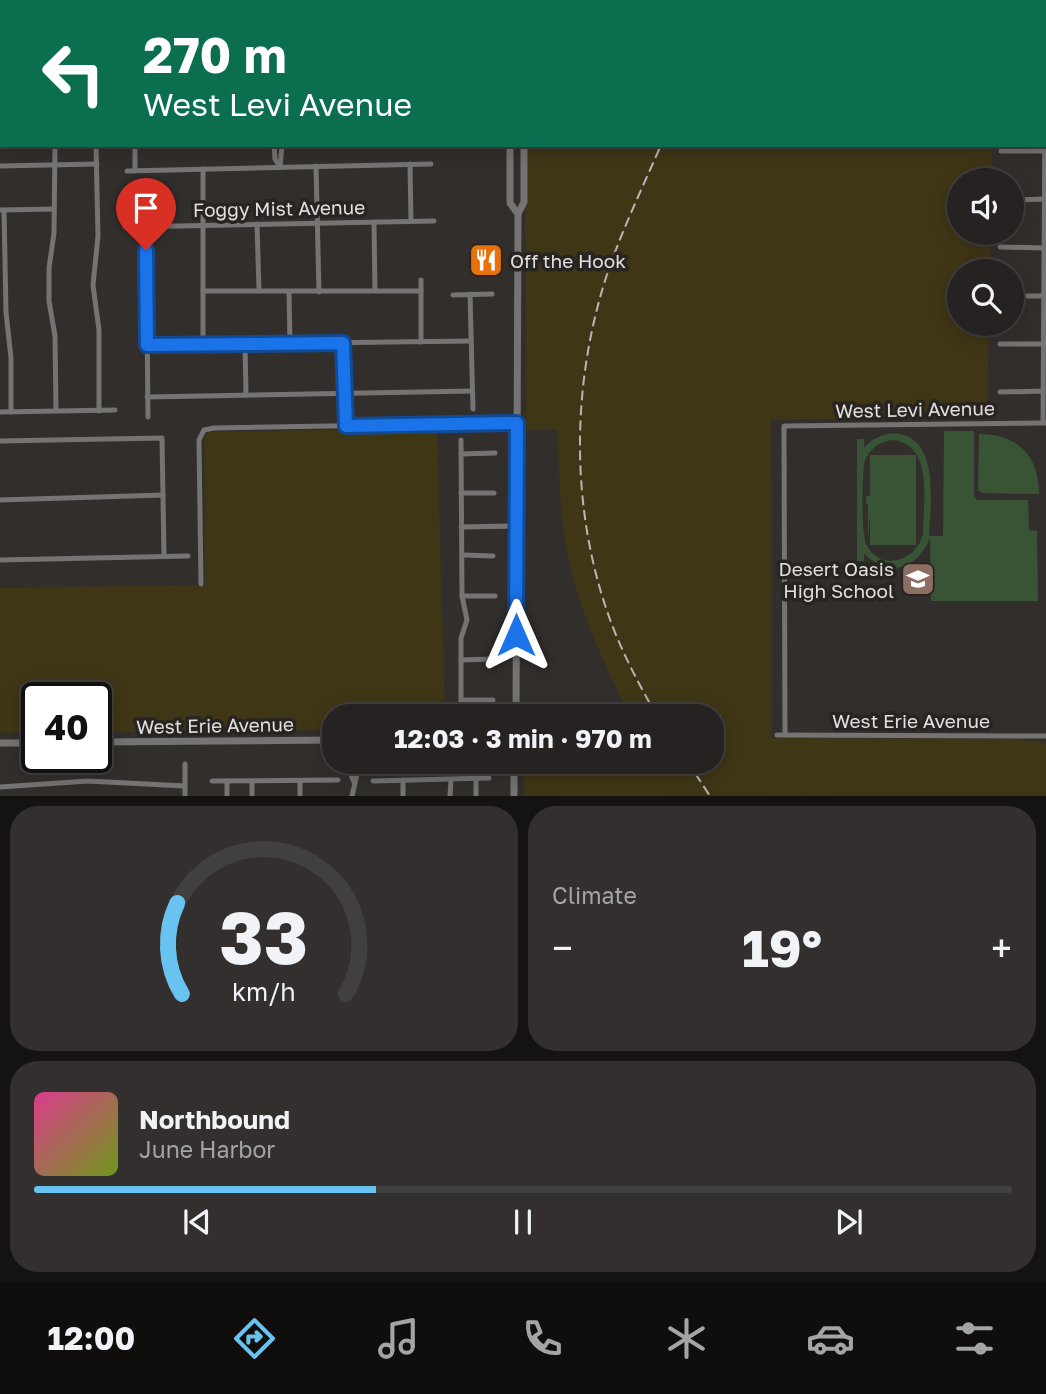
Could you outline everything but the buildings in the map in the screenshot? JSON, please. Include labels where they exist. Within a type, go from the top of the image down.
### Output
[{"type":"street","points":[[55,147],[54,233],[49,261],[49,290],[55,336],[56,411]]},
{"type":"street","points":[[96,147],[98,236],[93,285],[99,330],[99,411]]},
{"type":"street","points":[[135,147],[135,170]]},
{"type":"street","points":[[274,147],[275,159],[280,167]]},
{"type":"street","points":[[280,167],[282,147]]},
{"type":"street","points":[[510,147],[510,203],[518,214]]},
{"type":"street","points":[[516,704],[518,214],[524,202],[524,147]]},
{"type":"street","points":[[1001,151],[1045,151],[1045,423]]},
{"type":"street","points":[[0,166],[97,164]]},
{"type":"street","points":[[410,164],[411,221]]},
{"type":"street","points":[[127,171],[431,164]]},
{"type":"street","points":[[317,166],[319,292]]},
{"type":"street","points":[[203,169],[204,345]]},
{"type":"street","points":[[1024,200],[1045,200]]},
{"type":"street","points":[[11,412],[11,358],[6,312],[2,210],[54,209]]},
{"type":"street","name":"Foggy Mist Avenue","points":[[125,227],[434,220]]},
{"type":"street","points":[[374,222],[375,291]]},
{"type":"street","points":[[257,224],[259,291]]},
{"type":"street","points":[[146,227],[148,416]]},
{"type":"street","points":[[1000,247],[1044,248]]},
{"type":"street","points":[[421,280],[421,342]]},
{"type":"street","points":[[204,291],[421,291]]},
{"type":"street","points":[[289,292],[290,344]]},
{"type":"street","points":[[470,294],[473,409]]},
{"type":"street","points":[[453,295],[492,294]]},
{"type":"street","points":[[1024,296],[1044,296]]},
{"type":"street","points":[[147,345],[471,341]]},
{"type":"street","points":[[343,343],[346,426]]},
{"type":"street","points":[[245,344],[246,395]]},
{"type":"street","points":[[1000,344],[1044,344]]},
{"type":"street","points":[[148,397],[472,391]]},
{"type":"street","points":[[1000,392],[1044,391]]},
{"type":"street","points":[[0,412],[115,410]]},
{"type":"street","points":[[201,584],[199,440],[204,430],[517,423]]},
{"type":"street","name":"West Levi Avenue","points":[[785,735],[784,426],[1045,423]]},
{"type":"street","points":[[0,441],[162,439],[164,556]]},
{"type":"street","points":[[461,440],[462,596],[467,620],[461,638],[462,704]]},
{"type":"street","points":[[461,454],[495,453]]},
{"type":"street","points":[[461,493],[494,493]]},
{"type":"street","points":[[0,500],[163,495]]},
{"type":"street","points":[[461,527],[517,526]]},
{"type":"street","points":[[462,555],[494,556]]},
{"type":"street","points":[[0,560],[188,556]]},
{"type":"street","points":[[462,596],[495,596]]},
{"type":"street","points":[[461,660],[493,659]]},
{"type":"street","points":[[462,701],[493,700]]},
{"type":"street","name":"West Erie Avenue","points":[[777,735],[1046,736]]},
{"type":"street","name":"West Erie Avenue","points":[[112,742],[322,740]]},
{"type":"street","points":[[0,743],[21,743]]},
{"type":"street","points":[[185,764],[185,796]]},
{"type":"street","points":[[351,774],[354,782]]},
{"type":"street","points":[[352,796],[357,774]]},
{"type":"street","points":[[514,774],[514,796]]},
{"type":"street","points":[[373,781],[489,778]]},
{"type":"street","points":[[476,779],[476,796]]},
{"type":"street","points":[[212,781],[338,780]]},
{"type":"street","points":[[403,780],[403,796]]},
{"type":"street","points":[[450,780],[450,796]]},
{"type":"street","points":[[1,796],[0,787],[88,781],[185,786]]},
{"type":"street","points":[[227,781],[227,796]]},
{"type":"street","points":[[300,781],[300,796]]},
{"type":"street","points":[[252,782],[252,796]]},
{"type":"green space","points":[[944,431],[974,431],[974,496],[977,500],[1028,500],[1029,530],[1037,531],[1038,601],[931,601],[930,538],[918,557],[902,567],[883,566],[864,553],[864,561],[857,561],[857,439],[864,439],[864,448],[880,436],[899,434],[912,439],[921,448],[930,476],[929,536],[943,536]],"holes":[[[894,440],[907,444],[921,464],[924,492],[923,533],[914,551],[898,560],[889,561],[872,553],[866,544],[862,502],[865,460],[873,448],[885,442]]]},
{"type":"green space","points":[[979,434],[1004,438],[1023,449],[1035,468],[1039,494],[982,493],[978,490]]},
{"type":"green space","points":[[870,455],[916,455],[916,545],[870,545],[870,515],[868,538],[866,496],[870,496]]},
{"type":"sand","points":[[531,147],[992,147],[992,168],[947,168],[947,245],[991,245],[990,259],[947,259],[947,336],[989,336],[987,417],[771,420],[772,738],[1014,739],[1046,743],[1046,795],[524,796],[525,774],[724,774],[724,704],[624,704],[596,644],[571,569],[562,517],[557,430],[526,430],[525,158]]},
{"type":"sand","points":[[437,428],[445,704],[322,704],[322,730],[112,732],[112,682],[21,682],[21,732],[0,733],[0,588],[205,585],[204,436],[209,432]]},
{"type":"railway","points":[[651,704],[614,630],[600,588],[583,501],[580,457],[585,369],[593,326],[616,248],[660,147]]},
{"type":"railway","points":[[696,774],[710,796]]},
{"type":"place","name":"Off the Hook","points":[[486,260]]},
{"type":"place","name":"Desert Oasis High School","points":[[918,579]]},
{"type":"route","points":[[146,250],[147,345],[343,343],[346,426],[517,423],[516,635]]}]
